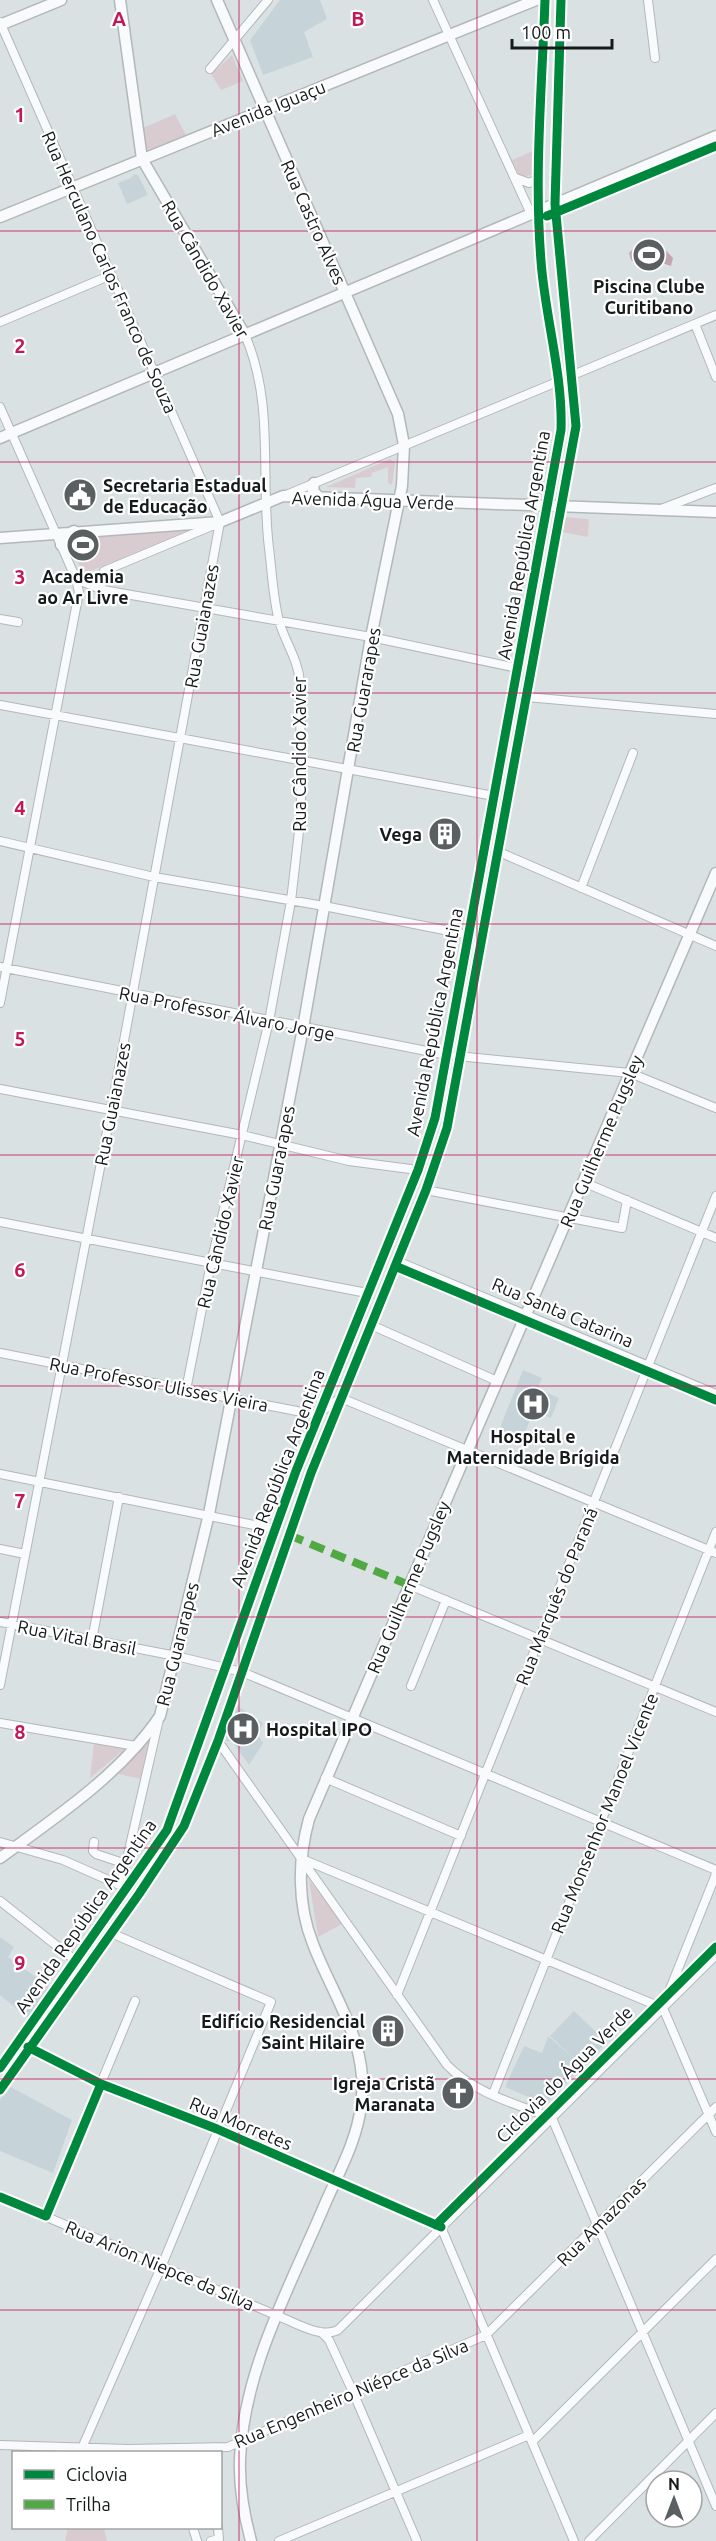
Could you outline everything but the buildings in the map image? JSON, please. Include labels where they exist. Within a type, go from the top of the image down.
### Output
[{"type":"main road","points":[[0,24],[61,0]]},
{"type":"main road","name":"Rua Cândido Xavier","points":[[120,0],[142,159],[245,335]]},
{"type":"main road","name":"Rua Castro Alves","points":[[218,0],[398,414],[404,445]]},
{"type":"main road","name":"Avenida Iguaçu","points":[[0,217],[536,0]]},
{"type":"main road","points":[[0,438],[716,136]]},
{"type":"main road","name":"Rua Guararapes","points":[[159,1716],[176,1656],[209,1514],[281,1145],[371,637],[399,501],[404,445]]},
{"type":"main road","points":[[314,483],[313,491],[319,497]]},
{"type":"main road","name":"Avenida Água Verde","points":[[0,538],[55,532],[220,522],[283,496],[716,512]]},
{"type":"main road","points":[[61,544],[65,535],[75,531]]},
{"type":"main road","name":"Rua Guilherme Pugsley","points":[[250,2541],[243,2510],[241,2440],[253,2379],[352,2140],[361,2109],[362,2066],[348,2018],[307,1928],[302,1899],[301,1859],[309,1819],[716,873]]},
{"type":"main road","points":[[0,1858],[86,1792],[136,1746],[159,1716]]},
{"type":"street","points":[[210,69],[268,0]]},
{"type":"street","points":[[433,0],[514,177],[536,212]]},
{"type":"street","name":"Avenida República Argentina","points":[[0,2090],[28,2047],[178,1838],[219,1741],[298,1510],[426,1190],[447,1128],[469,935],[561,430],[536,212],[545,0]]},
{"type":"street","name":"Avenida República Argentina","points":[[0,2068],[76,1961],[124,1887],[167,1830],[274,1528],[317,1415],[418,1170],[454,1056],[499,852],[576,419],[573,375],[558,255],[555,204],[561,0]]},
{"type":"street","points":[[648,0],[655,58]]},
{"type":"street","name":"Rua Herculano Carlos Franco de Souza","points":[[0,24],[220,522]]},
{"type":"street","points":[[514,177],[523,183],[539,178]]},
{"type":"street","points":[[0,322],[111,275]]},
{"type":"street","points":[[573,375],[716,315]]},
{"type":"street","points":[[695,324],[716,377]]},
{"type":"street","name":"Rua Cândido Xavier","points":[[186,1390],[211,1263],[269,1021],[291,901],[300,830],[302,760],[299,673],[279,621],[268,538],[264,400],[256,364],[245,335]]},
{"type":"street","points":[[283,496],[557,382]]},
{"type":"street","points":[[0,407],[76,579],[79,592],[30,848],[3,968],[0,1003]]},
{"type":"street","points":[[660,509],[716,488]]},
{"type":"street","points":[[103,590],[98,581],[104,571],[220,522]]},
{"type":"street","name":"Rua Guaianazes","points":[[0,1684],[182,737],[220,522]]},
{"type":"street","points":[[76,579],[103,590],[371,637],[517,668]]},
{"type":"street","points":[[0,619],[18,622]]},
{"type":"street","points":[[527,697],[716,714]]},
{"type":"street","points":[[0,705],[494,796]]},
{"type":"street","points":[[581,888],[633,753]]},
{"type":"street","points":[[0,841],[154,877],[324,906],[469,935]]},
{"type":"street","points":[[499,852],[716,946]]},
{"type":"street","name":"Rua Professor Álvaro Jorge","points":[[3,968],[454,1056],[630,1072],[716,1108]]},
{"type":"street","points":[[0,1089],[242,1134],[349,1161],[418,1170]]},
{"type":"street","points":[[583,1182],[716,1238]]},
{"type":"street","points":[[426,1190],[622,1228],[627,1200]]},
{"type":"street","name":"Rua Marquês do Paraná","points":[[397,1995],[716,1196]]},
{"type":"street","points":[[0,1222],[367,1293]]},
{"type":"street","name":"Rua Santa Catarina","points":[[397,1261],[716,1394]]},
{"type":"street","points":[[371,1325],[497,1381]]},
{"type":"street","name":"Rua Professor Ulisses Vieira","points":[[0,1353],[317,1415]]},
{"type":"street","points":[[317,1415],[341,1398],[712,1551]]},
{"type":"street","points":[[0,1474],[274,1528]]},
{"type":"street","points":[[92,1640],[119,1497]]},
{"type":"street","name":"Rua Monsenhor Manoel Vicente","points":[[493,2094],[654,1687],[712,1551],[716,1532]]},
{"type":"street","points":[[0,1549],[25,1554]]},
{"type":"street","points":[[409,1585],[716,1712]]},
{"type":"street","points":[[411,1686],[446,1600]]},
{"type":"street","name":"Rua Vital Brasil","points":[[0,1622],[176,1656],[242,1672],[716,1872]]},
{"type":"street","name":"Rua Guararapes","points":[[124,1887],[126,1864],[159,1716]]},
{"type":"street","points":[[0,1723],[136,1746]]},
{"type":"street","points":[[219,1741],[447,2065],[461,2078],[552,2118],[716,2506]]},
{"type":"street","points":[[325,1778],[460,1836]]},
{"type":"street","points":[[0,1842],[63,1860],[124,1887]]},
{"type":"street","points":[[94,1842],[93,1851],[96,1854],[126,1864]]},
{"type":"street","points":[[301,1859],[663,2008]]},
{"type":"street","points":[[716,1872],[663,2008],[716,2132]]},
{"type":"street","points":[[0,1901],[76,1961]]},
{"type":"street","points":[[82,2448],[162,2265],[271,2002],[111,1933]]},
{"type":"street","points":[[321,2332],[328,2333],[338,2330],[716,1955]]},
{"type":"street","points":[[46,2216],[135,2001]]},
{"type":"street","name":"Rua Morretes","points":[[28,2047],[101,2084],[217,2129],[441,2227]]},
{"type":"street","name":"Rua Amazonas","points":[[486,2335],[716,2107]]},
{"type":"street","name":"Rua Arion Niepce da Silva","points":[[0,2197],[278,2316],[321,2332]]},
{"type":"street","points":[[441,2227],[574,2541]]},
{"type":"street","points":[[279,2541],[530,2438],[643,2332],[716,2259]]},
{"type":"street","points":[[321,2332],[329,2340],[353,2392],[398,2491],[417,2541]]},
{"type":"street","name":"Rua Engenheiro Niépce da Silva","points":[[0,2445],[200,2451],[225,2448],[486,2335]]},
{"type":"street","points":[[589,2541],[716,2413]]},
{"type":"street","points":[[211,2541],[219,2539],[218,2529]]},
{"type":"shaded area","points":[[280,0],[320,0],[327,19],[304,32],[313,57],[263,75],[250,40]]},
{"type":"shaded area","points":[[232,55],[243,81],[221,90],[211,74]]},
{"type":"shaded area","points":[[175,114],[186,135],[147,150],[143,128]]},
{"type":"shaded area","points":[[533,151],[533,175],[520,177],[512,160]]},
{"type":"shaded area","points":[[134,174],[138,175],[148,195],[127,204],[118,183],[131,178]]},
{"type":"shaded area","name":"Piscina Clube Curitibano","points":[[657,241],[673,258],[671,266],[659,262],[639,265],[631,260],[629,253],[635,247]]},
{"type":"shaded area","points":[[390,459],[395,463],[392,485],[388,483],[388,467],[372,473],[371,477],[356,478],[355,488],[326,487]]},
{"type":"shaded area","points":[[565,517],[589,519],[588,537],[562,532]]},
{"type":"shaded area","points":[[187,531],[86,573],[82,571],[68,541],[72,536]]},
{"type":"shaded area","name":"Hospital e Maternidade Brígida","points":[[523,1370],[542,1378],[535,1395],[540,1397],[543,1391],[559,1398],[551,1418],[533,1411],[525,1433],[520,1431],[517,1437],[499,1430]]},
{"type":"shaded area","name":"Hospital IPO","points":[[233,1703],[263,1723],[258,1735],[263,1743],[249,1765],[232,1741],[226,1741],[223,1738]]},
{"type":"shaded area","points":[[153,1737],[142,1779],[118,1774]]},
{"type":"shaded area","points":[[94,1743],[125,1749],[90,1778]]},
{"type":"shaded area","points":[[309,1880],[344,1923],[318,1937]]},
{"type":"shaded area","points":[[0,1937],[14,1947],[8,1957],[51,1988],[28,2018],[0,1995]]},
{"type":"shaded area","points":[[574,2011],[607,2042],[545,2104],[505,2087],[524,2046],[542,2053],[548,2036],[576,2060],[550,2036]]},
{"type":"shaded area","points":[[9,2086],[72,2120],[53,2173],[0,2151],[0,2100]]},
{"type":"shaded area","points":[[68,2529],[104,2529],[107,2541],[65,2541]]},
{"type":"marked path","points":[[289,1535],[409,1585]]},
{"type":"cycle path","points":[[0,2068],[167,1830],[296,1471],[418,1170],[435,1118],[561,430],[557,367],[543,282],[539,229],[539,131],[545,0]]},
{"type":"cycle path","points":[[0,2090],[139,1894],[184,1826],[218,1741],[311,1473],[426,1190],[447,1128],[576,426],[555,204],[561,0]]},
{"type":"cycle path","points":[[547,216],[716,146]]},
{"type":"cycle path","points":[[395,1266],[716,1400]]},
{"type":"cycle path","name":"Ciclovia do Água Verde","points":[[436,2225],[716,1947]]},
{"type":"cycle path","points":[[28,2047],[101,2084],[217,2129],[441,2227]]},
{"type":"cycle path","points":[[0,2197],[46,2216],[101,2084]]},
{"type":"place","name":"Piscina Clube Curitibano","points":[[649,255]]},
{"type":"place","name":"Secretaria Estadual de Educação","points":[[80,495]]},
{"type":"place","name":"Academia ao Ar Livre","points":[[83,545]]},
{"type":"place","name":"Vega","points":[[445,834]]},
{"type":"place","name":"Hospital e Maternidade Brígida","points":[[533,1404]]},
{"type":"place","name":"Hospital IPO","points":[[243,1729]]},
{"type":"place","name":"Edifício Residencial Saint Hilaire","points":[[388,2031]]},
{"type":"place","name":"Igreja Cristã Maranata","points":[[458,2093]]}]
